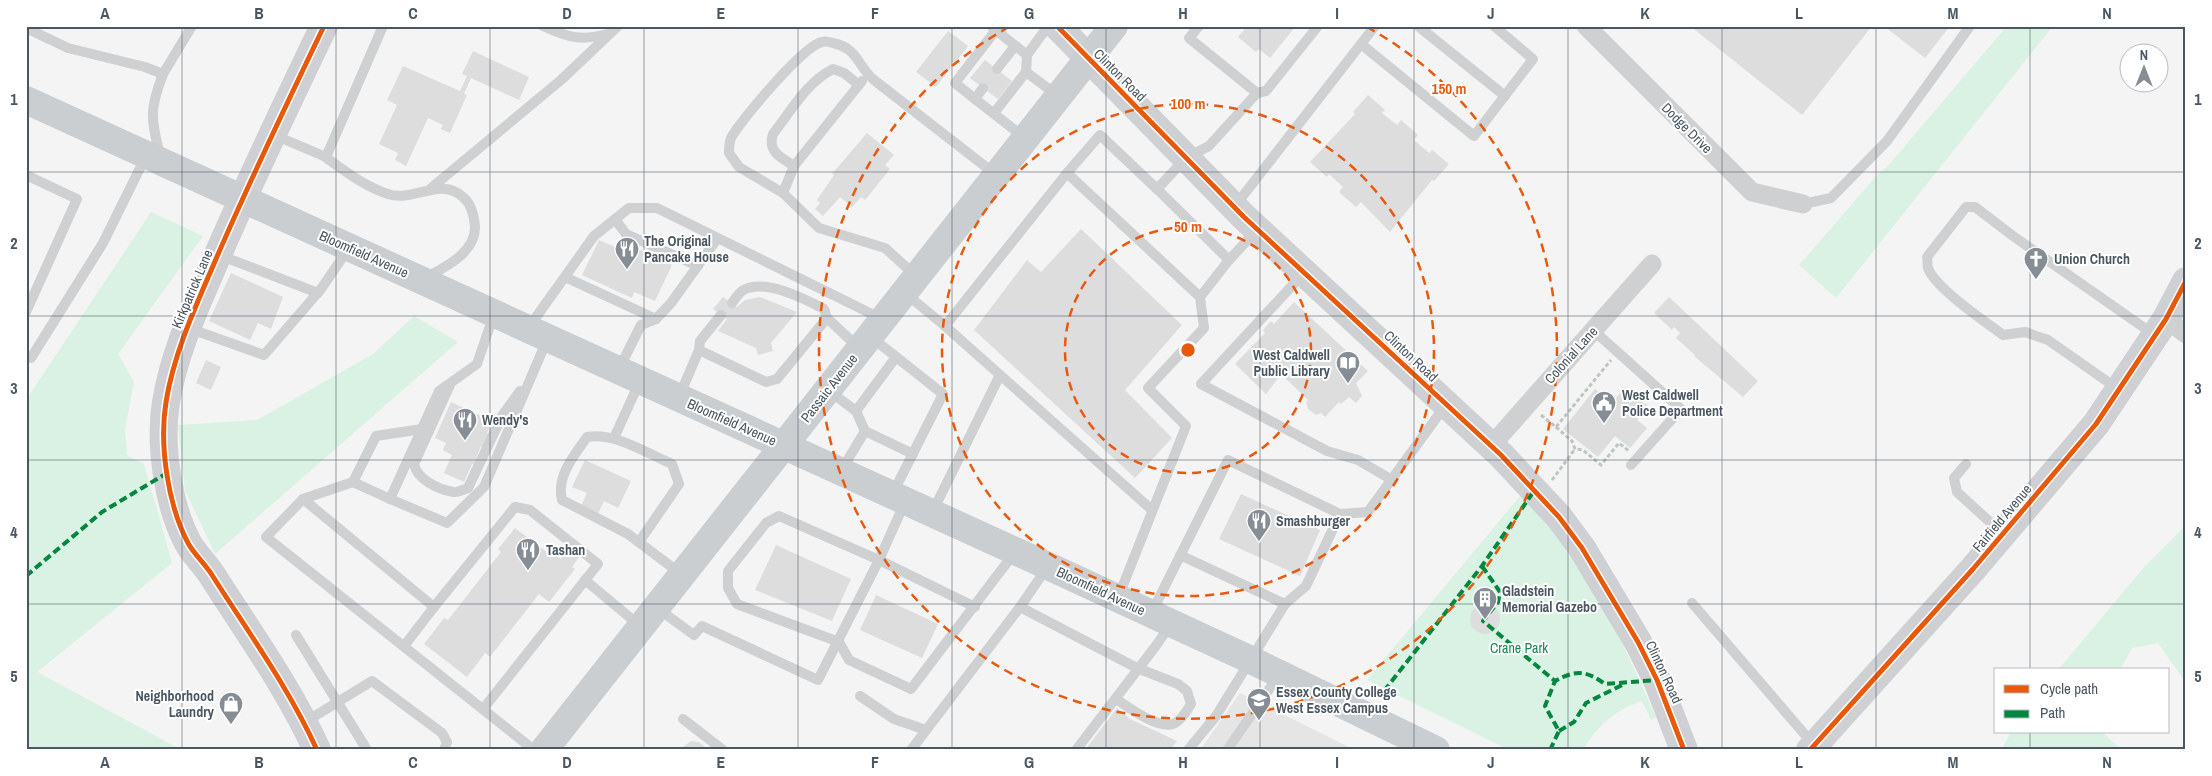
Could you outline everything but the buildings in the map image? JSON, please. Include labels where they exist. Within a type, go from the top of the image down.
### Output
[{"type":"main road","name":"Passaic Avenue","points":[[544,750],[1114,26]]},
{"type":"main road","name":"Bloomfield Avenue","points":[[26,100],[1161,618],[1436,750]]},
{"type":"street","name":"Kirkpatrick Lane","points":[[317,750],[304,722],[209,570],[188,544],[165,460],[166,404],[174,367],[187,328],[242,199],[324,26]]},
{"type":"street","name":"Clinton Road","points":[[1057,26],[1234,207],[1491,446],[1540,497],[1582,548],[1616,602],[1657,680],[1684,750]]},
{"type":"street","name":"Dodge Drive","points":[[1586,26],[1752,192],[1803,204]]},
{"type":"street","name":"Colonial Lane","points":[[1491,446],[1652,264]]},
{"type":"street","name":"Fairfield Avenue","points":[[1812,747],[2003,534],[2096,424],[2119,390],[2169,329],[2186,281]]},
{"type":"lane","points":[[28,359],[103,244],[154,158],[152,102],[162,74],[192,26]]},
{"type":"lane","points":[[325,157],[383,26]]},
{"type":"lane","points":[[543,26],[560,34],[587,40],[609,34]]},
{"type":"lane","points":[[429,189],[561,80],[618,26]]},
{"type":"lane","points":[[994,113],[1026,72],[1027,55],[1048,26]]},
{"type":"lane","points":[[1199,26],[1189,38],[1257,93]]},
{"type":"lane","points":[[1157,189],[1186,158],[1209,146],[1257,93],[1266,91],[1318,26]]},
{"type":"lane","points":[[1234,207],[1375,26]]},
{"type":"lane","points":[[1418,26],[1504,96]]},
{"type":"lane","points":[[1361,44],[1474,136],[1533,59],[1494,26]]},
{"type":"lane","points":[[1803,204],[1831,198],[1887,141],[1970,26]]},
{"type":"lane","points":[[26,28],[68,48],[145,67],[162,74]]},
{"type":"lane","points":[[1026,138],[955,83],[993,28],[1027,55]]},
{"type":"lane","points":[[997,175],[866,74],[861,61],[844,48],[835,43],[823,42],[804,52],[789,67],[732,137],[729,153],[739,167],[783,193],[819,228],[885,248],[910,285],[945,326],[1152,510]]},
{"type":"lane","points":[[997,69],[1016,46]]},
{"type":"lane","points":[[794,166],[777,156],[772,150],[771,141],[774,134],[813,83],[833,69],[844,73],[859,85]]},
{"type":"lane","points":[[1026,72],[1058,96]]},
{"type":"lane","points":[[783,193],[794,166],[866,74]]},
{"type":"lane","points":[[975,99],[983,88]]},
{"type":"lane","points":[[272,134],[325,157],[354,178],[388,194],[405,196],[429,189],[451,189],[463,196],[471,207],[475,229],[473,238],[465,252],[421,281]]},
{"type":"lane","points":[[945,326],[1066,173],[1100,135],[1229,260]]},
{"type":"lane","points":[[1066,173],[1200,297],[1204,328],[1148,388],[1186,426],[1118,599]]},
{"type":"lane","points":[[26,175],[77,199],[26,312]]},
{"type":"lane","points":[[2119,390],[2048,340],[2025,332],[2003,335],[1943,288],[1928,270],[1927,257],[1966,207],[1975,207],[2012,236],[2169,329]]},
{"type":"lane","points":[[534,750],[266,537],[303,498],[353,482],[446,523],[484,487],[532,374],[538,334],[565,277],[594,236],[629,208],[657,208],[717,239],[871,335],[943,394],[913,454],[879,560],[839,642],[818,680],[702,626],[694,635],[648,617],[585,580]]},
{"type":"lane","points":[[616,219],[626,234],[698,266]]},
{"type":"lane","points":[[1200,297],[1229,260],[1257,229]]},
{"type":"lane","points":[[614,438],[641,325],[656,319],[671,303],[717,239]]},
{"type":"lane","points":[[187,328],[264,355],[318,293],[350,248]]},
{"type":"lane","points":[[218,254],[318,293]]},
{"type":"lane","points":[[1304,273],[1201,384],[1328,451],[1358,460],[1392,480]]},
{"type":"lane","points":[[565,277],[656,319]]},
{"type":"lane","points":[[732,302],[743,290],[756,287],[774,288],[803,298],[824,309],[827,318]]},
{"type":"lane","points":[[390,499],[439,391],[477,364],[494,314]]},
{"type":"lane","points":[[679,398],[700,341],[721,315]]},
{"type":"lane","points":[[827,318],[871,335]]},
{"type":"lane","points":[[698,350],[766,382],[777,378],[827,318]]},
{"type":"lane","points":[[1593,330],[1681,409],[1634,461]]},
{"type":"lane","points":[[856,411],[896,357]]},
{"type":"lane","points":[[451,383],[414,464],[416,473],[423,480],[454,492],[468,488],[502,416],[532,374]]},
{"type":"lane","points":[[932,513],[1000,375]]},
{"type":"lane","points":[[827,390],[856,411],[865,431],[913,454]]},
{"type":"lane","points":[[1076,750],[1116,699],[1137,668],[1155,647],[1161,618],[1180,555],[1228,460],[1340,514],[1368,512],[1446,404]]},
{"type":"lane","points":[[353,482],[376,436],[422,429]]},
{"type":"lane","points":[[841,472],[865,431]]},
{"type":"lane","points":[[639,542],[679,484],[672,464],[614,438],[599,435],[587,437],[562,477],[559,489],[562,500],[628,534],[682,575]]},
{"type":"lane","points":[[1966,464],[1954,478],[1957,492],[2003,534]]},
{"type":"lane","points":[[303,498],[434,607]]},
{"type":"lane","points":[[404,646],[515,507],[530,510],[598,564],[483,709]]},
{"type":"lane","points":[[1188,750],[1216,716],[1285,604],[1306,586],[1340,514]]},
{"type":"lane","points":[[975,606],[879,560],[779,516],[766,523],[728,571],[728,588],[737,604],[839,642],[849,660],[911,689],[975,606],[1015,551]]},
{"type":"lane","points":[[1180,555],[1285,604]]},
{"type":"lane","points":[[911,750],[1020,607],[1048,566]]},
{"type":"lane","points":[[1692,603],[1812,747]]},
{"type":"lane","points":[[1020,607],[1137,668],[1178,684],[1186,691],[1191,704],[1186,713],[1172,724],[1160,724],[1134,712],[1116,699]]},
{"type":"lane","points":[[296,635],[367,750]]},
{"type":"lane","points":[[1227,750],[1280,674]]},
{"type":"lane","points":[[304,722],[336,700],[372,681],[442,733],[447,742],[444,750]]},
{"type":"lane","points":[[860,696],[894,719],[926,730]]},
{"type":"lane","points":[[683,719],[723,750]]},
{"type":"path","points":[[1556,428],[1617,352]]},
{"type":"path","points":[[1528,403],[1572,441],[1575,449]]},
{"type":"path","points":[[1575,449],[1583,450],[1601,465],[1619,442],[1634,461]]},
{"type":"path","points":[[1540,497],[1575,449]]},
{"type":"shaded area","name":"Essex County College West Essex Campus","points":[[1240,693],[1355,750],[1200,750]]},
{"type":"green space","points":[[2007,26],[2053,26],[1836,298],[1799,265],[1879,173],[1887,167]]},
{"type":"green space","points":[[151,212],[203,236],[118,354],[134,382],[125,429],[127,455],[144,464],[172,563],[37,672],[182,750],[26,750],[26,400]]},
{"type":"green space","points":[[414,316],[458,342],[215,554],[185,490],[178,425],[257,420],[373,354]]},
{"type":"green space","name":"Crane Park","points":[[1525,490],[1587,566],[1656,717],[1651,720],[1642,701],[1632,705],[1615,714],[1601,726],[1583,750],[1509,750],[1367,680]]},
{"type":"green space","points":[[2186,525],[2186,683],[2158,643],[2132,648],[2121,668],[2060,668],[2145,566]]},
{"type":"green space","points":[[2010,734],[2104,734],[2122,750],[2001,750]]},
{"type":"marked path","points":[[26,576],[102,512],[167,473]]},
{"type":"marked path","points":[[1384,691],[1482,566],[1534,491]]},
{"type":"marked path","points":[[1482,566],[1500,592],[1498,602],[1483,621],[1555,681],[1575,673],[1592,676],[1605,684],[1657,680]]},
{"type":"marked path","points":[[1550,750],[1559,731],[1545,706],[1555,681]]},
{"type":"marked path","points":[[1559,731],[1574,722],[1586,703],[1624,684]]},
{"type":"cycle path","points":[[317,750],[294,705],[268,661],[212,575],[193,551],[181,528],[170,493],[167,474],[164,419],[174,365],[186,329],[242,200],[324,26]]},
{"type":"cycle path","points":[[1057,26],[1244,217],[1501,455],[1559,517],[1582,548],[1638,642],[1657,680],[1684,750]]},
{"type":"cycle path","points":[[1810,750],[1973,569],[2096,424],[2166,319],[2186,281]]},
{"type":"place","name":"The Original Pancake House","points":[[627,270]]},
{"type":"place","name":"Union Church","points":[[2036,280]]},
{"type":"place","name":"West Caldwell Public Library","points":[[1348,384]]},
{"type":"place","name":"West Caldwell Police Department","points":[[1604,424]]},
{"type":"place","name":"Wendy's","points":[[465,441]]},
{"type":"place","name":"Smashburger","points":[[1259,542]]},
{"type":"place","name":"Tashan","points":[[528,571]]},
{"type":"place","name":"Gladstein Memorial Gazebo","points":[[1485,620]]},
{"type":"place","name":"Essex County College West Essex Campus","points":[[1259,721]]},
{"type":"place","name":"Neighborhood Laundry","points":[[231,725]]}]
